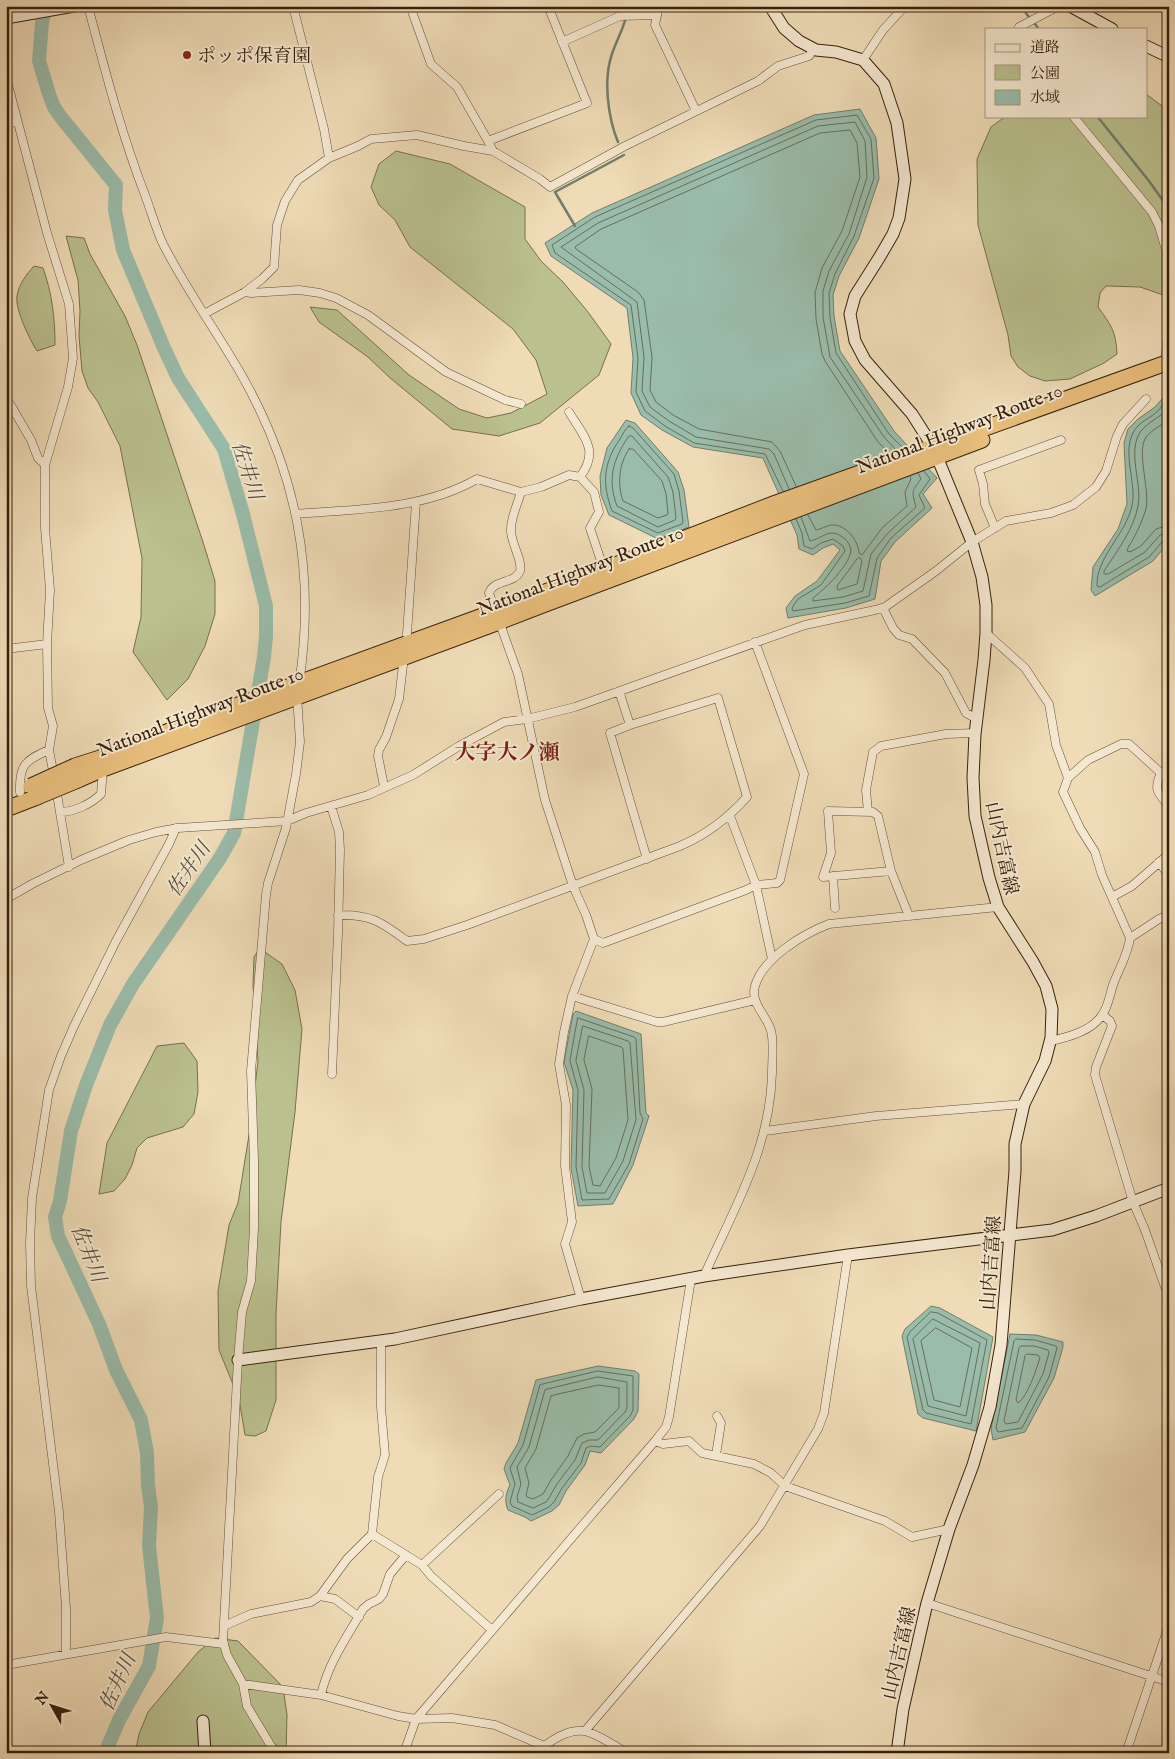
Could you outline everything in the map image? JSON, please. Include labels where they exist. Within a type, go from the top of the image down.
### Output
[{"type":"highway","name":"National Highway Route 10","points":[[6,809],[24,793],[76,773],[100,758],[210,722],[497,617],[604,570],[779,510],[1168,365]]},
{"type":"highway","name":"National Highway Route 10","points":[[497,617],[540,606],[779,510]]},
{"type":"highway","name":"National Highway Route 10","points":[[76,773],[103,769],[210,722]]},
{"type":"main road","points":[[6,18],[74,6]]},
{"type":"main road","points":[[770,6],[784,28],[799,41],[814,48],[863,60]]},
{"type":"main road","points":[[1070,6],[1110,28]]},
{"type":"main road","points":[[1148,47],[1169,57]]},
{"type":"main road","name":"山内吉富線","points":[[863,60],[879,76],[888,92],[897,123],[905,179],[898,218],[892,234],[855,296],[850,314],[854,335],[865,360],[912,414],[972,542],[982,577],[986,605],[984,660],[975,732],[973,778],[975,816],[989,878],[998,907],[1046,986],[1052,1008],[1050,1041],[1045,1060],[1024,1104],[1015,1144],[1001,1345],[990,1407],[973,1465],[949,1529],[927,1603],[902,1709],[897,1753]]},
{"type":"main road","points":[[238,1360],[381,1341],[581,1299],[704,1276],[848,1255],[1052,1230],[1169,1188]]},
{"type":"main road","points":[[202,1721],[205,1753]]},
{"type":"street","points":[[88,6],[113,102],[163,244],[241,375],[268,425],[288,482],[296,514],[303,580],[305,631],[291,692],[300,742],[287,821],[268,884],[260,964],[250,1089],[254,1160],[254,1228],[251,1281],[242,1312],[238,1360],[224,1626],[224,1644],[227,1655],[243,1684],[247,1706],[271,1746],[278,1753]]},
{"type":"street","points":[[293,6],[324,129],[329,158]]},
{"type":"street","points":[[410,6],[431,64],[456,87],[493,151]]},
{"type":"street","points":[[488,141],[587,103],[548,6]]},
{"type":"street","points":[[658,6],[655,25],[696,111]]},
{"type":"street","points":[[863,60],[883,30],[905,6]]},
{"type":"street","points":[[1020,28],[1059,6]]},
{"type":"street","points":[[562,42],[620,16],[656,15]]},
{"type":"street","points":[[204,314],[245,292],[274,268],[277,226],[285,201],[298,180],[329,158],[371,139],[417,135],[456,145],[493,151],[550,187],[625,146],[758,81],[778,66],[809,56],[814,48]]},
{"type":"street","points":[[6,77],[16,121],[47,233],[69,304],[73,358],[68,387],[44,465],[45,528],[50,590],[47,644],[48,708],[53,726],[49,750],[69,867]]},
{"type":"street","points":[[1075,118],[1152,212],[1159,226],[1169,260]]},
{"type":"street","points":[[6,123],[16,121]]},
{"type":"street","points":[[245,292],[250,294],[299,290],[320,293],[336,298],[368,315],[446,372],[505,400],[521,404]]},
{"type":"street","points":[[1168,365],[1169,323]]},
{"type":"street","points":[[6,396],[31,440],[38,458],[44,465]]},
{"type":"street","points":[[6,899],[32,884],[92,855],[129,840],[176,828],[287,821],[293,817],[368,795],[384,786],[412,775],[459,746],[504,722],[527,719],[575,707],[805,625],[883,608],[936,572],[972,542],[1006,521],[1051,512],[1073,505],[1096,487],[1106,471],[1116,436],[1123,424],[1146,399]]},
{"type":"street","points":[[569,412],[590,447],[589,466],[580,478]]},
{"type":"street","points":[[995,528],[985,504],[984,484],[979,470],[1061,440]]},
{"type":"street","points":[[296,514],[416,502],[462,487],[477,479],[521,492],[541,487],[569,475],[580,478],[594,492],[599,512],[590,528],[604,570]]},
{"type":"street","points":[[521,492],[510,529],[512,542],[520,563],[520,571],[515,577],[494,586],[490,590],[497,617],[518,674],[545,800],[573,886],[586,914],[594,939],[572,996],[559,1064],[566,1105],[565,1166],[572,1222],[565,1244],[581,1299]]},
{"type":"street","points":[[407,634],[416,502]]},
{"type":"street","points":[[883,608],[893,628],[899,635],[912,639],[945,673],[966,713],[976,719]]},
{"type":"street","points":[[986,633],[1025,668],[1048,704],[1056,745],[1068,778]]},
{"type":"street","points":[[594,939],[603,943],[756,885],[777,883],[780,880],[804,774],[756,642]]},
{"type":"street","points":[[6,649],[47,644]]},
{"type":"street","points":[[384,786],[378,756],[399,699],[403,665]]},
{"type":"street","points":[[619,691],[630,725]]},
{"type":"street","points":[[338,915],[373,918],[406,941],[414,941],[467,925],[647,859],[686,844],[730,816],[747,797],[718,698],[610,733],[647,859]]},
{"type":"street","points":[[868,812],[866,790],[873,752],[881,746],[946,734],[975,732]]},
{"type":"street","points":[[1050,1041],[1081,1031],[1095,1023],[1103,1015],[1114,983],[1129,950],[1130,938],[1102,875],[1096,852],[1080,828],[1063,792],[1068,778],[1088,760],[1121,744],[1129,744],[1160,773]]},
{"type":"street","points":[[24,793],[20,777],[22,767],[49,750]]},
{"type":"street","points":[[60,812],[70,812],[101,794],[103,769]]},
{"type":"street","points":[[1169,770],[1160,773],[1156,782],[1156,789],[1169,806]]},
{"type":"street","points":[[331,806],[339,832],[332,1074]]},
{"type":"street","points":[[891,871],[823,877],[831,854],[828,811],[873,812],[878,816],[891,871],[909,916]]},
{"type":"street","points":[[730,816],[756,885],[772,959]]},
{"type":"street","points":[[68,1653],[59,1512],[31,1286],[32,1198],[49,1090],[61,1056],[116,941],[176,828]]},
{"type":"street","points":[[1112,897],[1132,886],[1169,854]]},
{"type":"street","points":[[1159,862],[1169,876]]},
{"type":"street","points":[[833,876],[835,908]]},
{"type":"street","points":[[704,1276],[750,1175],[765,1131],[771,1102],[771,1031],[755,1000],[754,987],[772,959],[813,930],[829,924],[998,907]]},
{"type":"street","points":[[1130,938],[1169,914]]},
{"type":"street","points":[[572,996],[657,1022],[664,1022],[755,1000]]},
{"type":"street","points":[[1103,1015],[1110,1021],[1112,1026],[1095,1075],[1133,1202],[1165,1287],[1169,1291]]},
{"type":"street","points":[[765,1131],[876,1116],[1024,1104]]},
{"type":"street","points":[[584,1731],[760,1526],[818,1429],[824,1413],[848,1255]]},
{"type":"street","points":[[404,1753],[416,1719],[666,1427],[691,1279]]},
{"type":"street","points":[[224,1626],[251,1614],[310,1602],[320,1596],[347,1559],[372,1534],[378,1477],[385,1455],[381,1407],[381,1341]]},
{"type":"street","points":[[716,1455],[721,1423],[717,1416]]},
{"type":"street","points":[[655,1441],[663,1444],[688,1441],[702,1453],[754,1464],[771,1473],[785,1486],[885,1521],[912,1537],[949,1529]]},
{"type":"street","points":[[422,1565],[499,1494]]},
{"type":"street","points":[[372,1534],[422,1565],[430,1576],[492,1630]]},
{"type":"street","points":[[321,1695],[325,1677],[333,1659],[363,1609],[379,1599],[383,1594],[390,1574],[406,1555]]},
{"type":"street","points":[[320,1596],[335,1599],[359,1617]]},
{"type":"street","points":[[927,1603],[1169,1682]]},
{"type":"street","points":[[1126,1753],[1169,1625]]},
{"type":"street","points":[[6,1665],[166,1637],[224,1644]]},
{"type":"street","points":[[243,1684],[321,1695],[398,1716],[416,1719],[452,1718],[495,1725],[544,1746]]},
{"type":"street","points":[[538,1753],[544,1746],[567,1734],[584,1731],[627,1753]]},
{"type":"green space","points":[[1148,96],[1166,109],[1169,114],[1169,297],[1140,287],[1106,286],[1100,293],[1098,307],[1112,329],[1117,354],[1104,363],[1070,379],[1045,381],[1030,376],[1018,367],[1011,356],[1008,335],[978,225],[977,159],[991,127],[1003,118],[1148,118]]},
{"type":"green space","points":[[396,151],[450,164],[525,207],[525,239],[541,261],[563,282],[588,312],[611,344],[599,375],[540,423],[499,436],[452,429],[389,377],[368,357],[319,322],[310,307],[337,310],[409,375],[459,409],[487,418],[511,413],[547,394],[536,360],[513,329],[410,247],[395,220],[379,205],[371,187],[379,164]]},
{"type":"green space","points":[[66,236],[84,238],[90,254],[125,316],[137,345],[215,581],[215,614],[205,646],[188,679],[167,700],[133,652],[141,617],[142,558],[120,446],[98,402],[88,388],[82,371],[78,280]]},
{"type":"green space","points":[[34,266],[43,268],[46,277],[54,315],[55,335],[55,345],[37,351],[24,325],[17,302],[21,284]]},
{"type":"green space","points":[[258,951],[265,952],[282,964],[295,990],[302,1029],[295,1112],[281,1222],[276,1313],[276,1400],[266,1431],[255,1436],[245,1435],[239,1399],[219,1350],[218,1291],[229,1225],[238,1203],[250,1129],[258,1061],[253,984],[254,957]]},
{"type":"green space","points":[[184,1043],[197,1061],[198,1092],[194,1114],[183,1127],[147,1138],[137,1148],[125,1179],[114,1191],[99,1194],[107,1143],[157,1046]]},
{"type":"green space","points":[[215,1638],[238,1641],[283,1687],[287,1715],[286,1753],[135,1753],[139,1734],[148,1712],[198,1652]]},
{"type":"water","points":[[860,109],[876,138],[879,179],[859,238],[839,276],[833,295],[834,316],[840,351],[894,431],[937,478],[923,494],[932,508],[895,542],[881,561],[875,599],[846,608],[788,618],[786,608],[795,596],[817,581],[840,550],[833,544],[813,555],[799,549],[797,535],[763,458],[693,447],[662,430],[641,415],[631,393],[633,358],[627,308],[551,256],[545,243],[592,213],[814,115]]},
{"type":"water","points":[[1169,391],[1169,542],[1153,561],[1095,596],[1091,590],[1093,567],[1118,529],[1127,504],[1124,443],[1128,429],[1155,407]]},
{"type":"water","points":[[626,420],[635,423],[678,472],[684,490],[689,527],[658,539],[609,515],[601,495],[600,476],[607,448]]},
{"type":"water","points":[[576,1011],[641,1034],[646,1113],[649,1116],[633,1165],[613,1204],[578,1206],[571,1168],[573,1090],[564,1062],[573,1014]]},
{"type":"water","points":[[931,1306],[940,1308],[993,1337],[976,1431],[923,1418],[918,1414],[902,1336],[905,1329]]},
{"type":"water","points":[[1010,1334],[1036,1335],[1063,1342],[1063,1347],[1054,1378],[1025,1432],[993,1440],[991,1429]]},
{"type":"water","points":[[598,1366],[635,1371],[639,1374],[638,1411],[634,1419],[601,1453],[590,1451],[585,1465],[566,1491],[559,1505],[552,1511],[531,1521],[508,1510],[506,1497],[510,1485],[504,1469],[518,1443],[536,1380]]},
{"type":"waterway","name":"佐井川","points":[[46,6],[42,22],[39,61],[50,97],[60,116],[116,185],[115,210],[123,250],[178,378],[224,449],[243,514],[266,606],[264,657],[234,833],[220,858],[133,984],[110,1025],[86,1085],[71,1131],[60,1201],[55,1217],[58,1236],[99,1324],[116,1370],[141,1420],[147,1453],[151,1507],[149,1546],[157,1618],[149,1666],[119,1720],[105,1753]]},
{"type":"waterway","points":[[618,142],[609,110],[607,87],[609,64],[624,25],[628,6]]},
{"type":"waterway","points":[[1020,6],[1038,28]]},
{"type":"waterway","points":[[1099,118],[1169,209]]},
{"type":"waterway","points":[[575,226],[555,192],[624,155]]},
{"type":"place","name":"ポッポ保育園","points":[[187,55]]},
{"type":"district","name":"大字大ノ瀬","points":[[507,752]]}]
